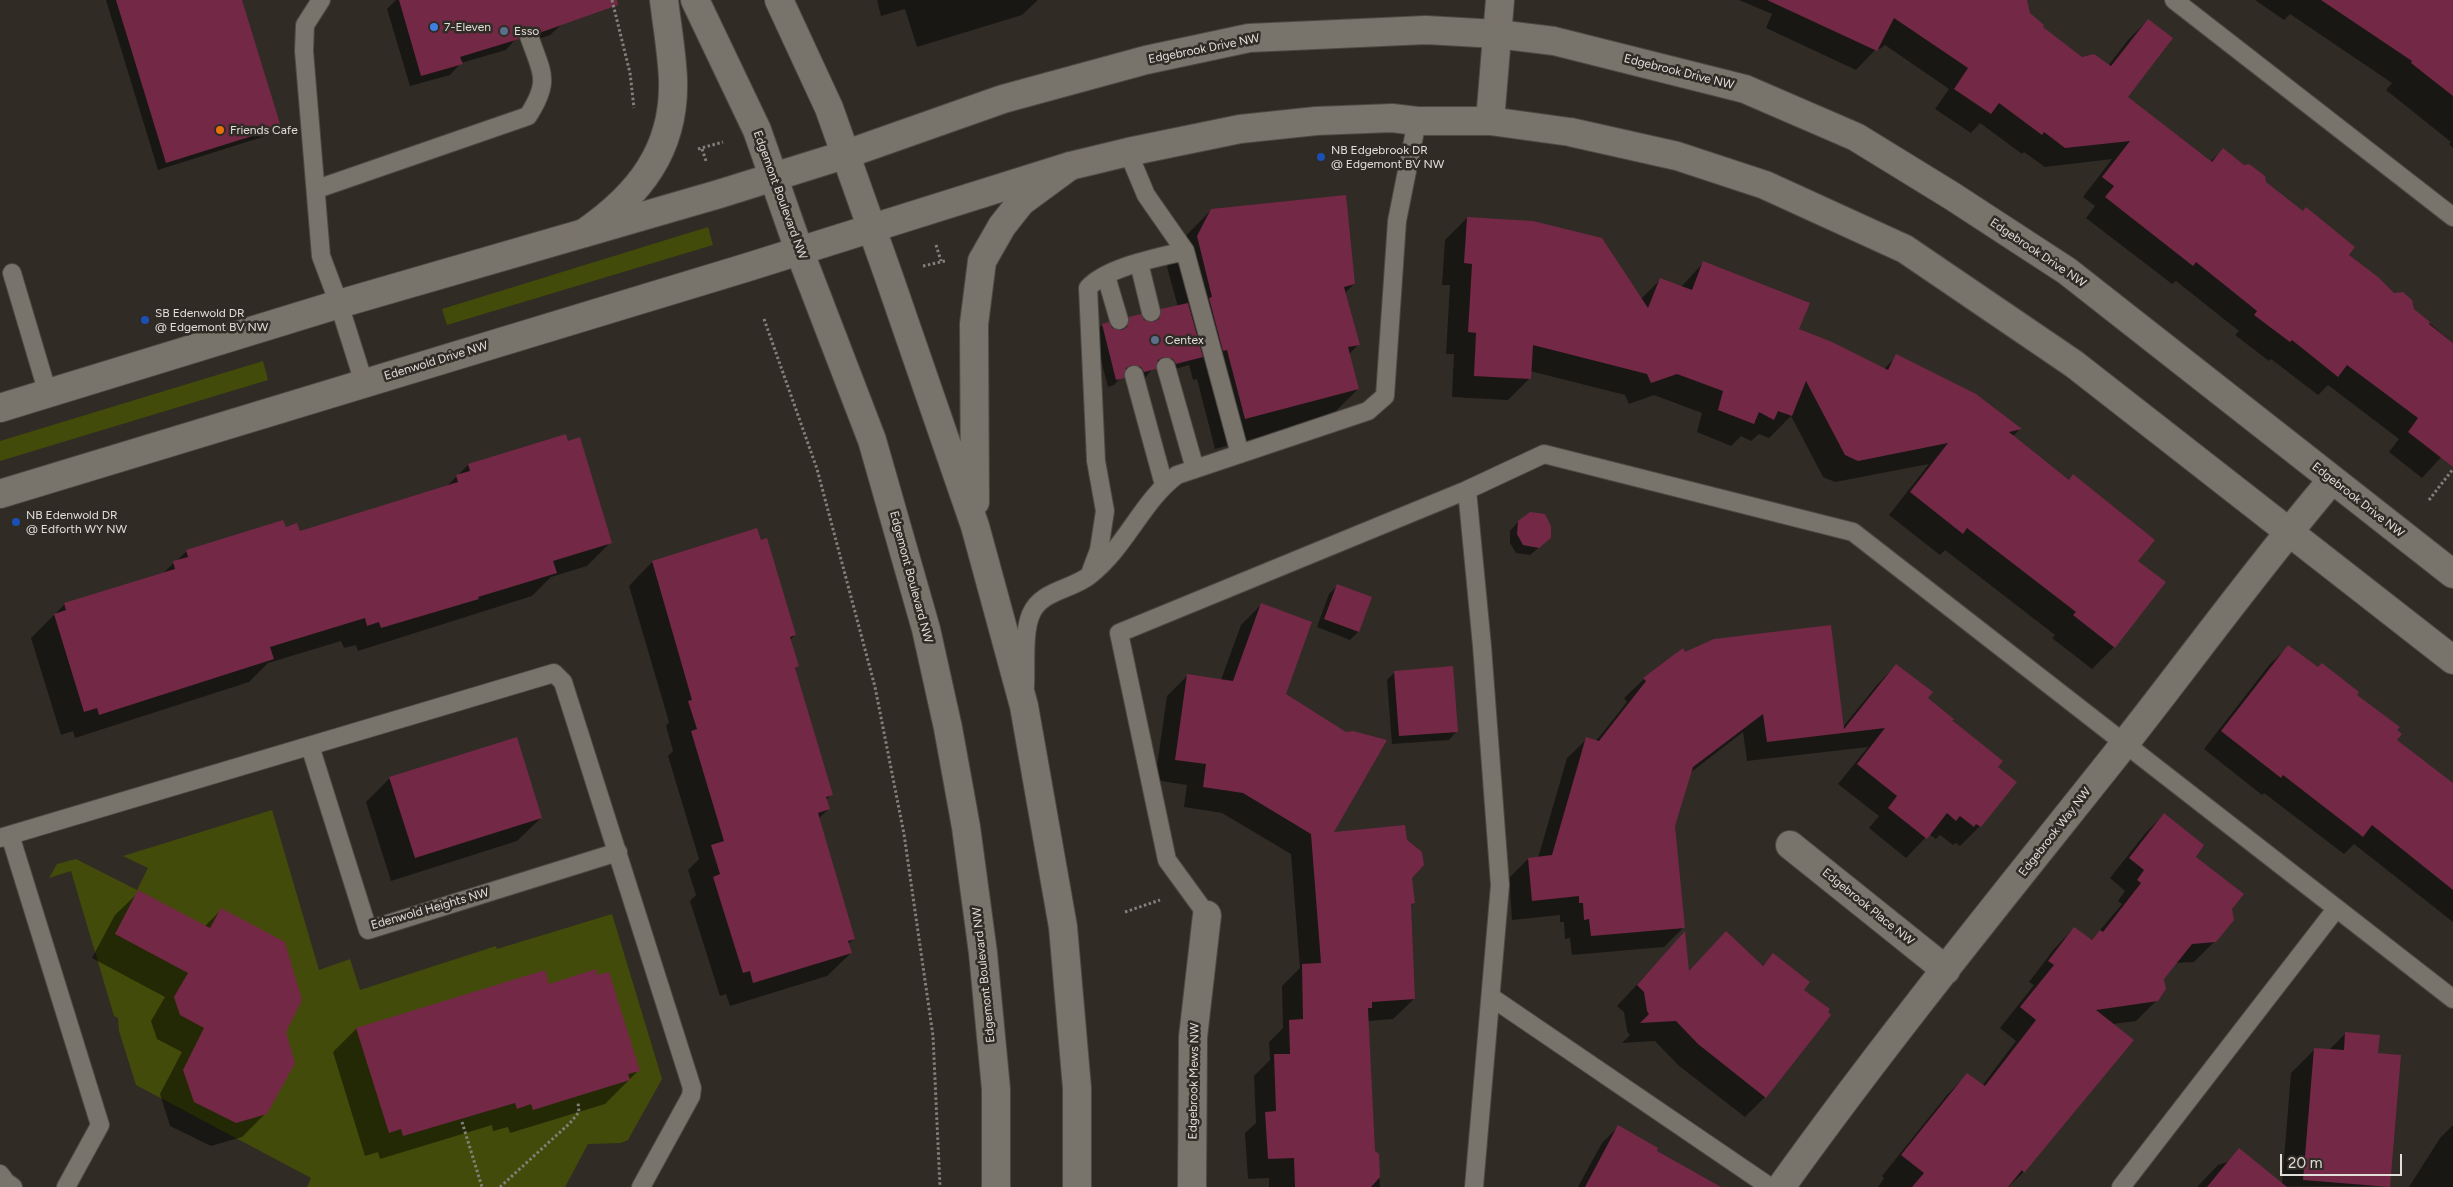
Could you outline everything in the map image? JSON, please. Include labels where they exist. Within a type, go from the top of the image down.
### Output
[{"type":"street","points":[[584,233],[611,215],[634,192],[653,164],[670,124],[673,80],[664,0]]},
{"type":"street","name":"Edgemont Boulevard NW","points":[[695,0],[738,86],[757,130],[798,250],[820,300],[874,449],[926,629],[948,728],[966,827],[983,953],[996,1089],[996,1187]]},
{"type":"street","points":[[779,0],[829,108],[844,155],[872,227],[975,526],[1024,706],[1063,927],[1077,1088],[1077,1187]]},
{"type":"street","points":[[1490,121],[1500,0]]},
{"type":"street","name":"Edgebrook Drive NW","points":[[773,178],[1003,99],[1146,60],[1249,38],[1426,30],[1497,34],[1554,41],[1745,89],[1856,137],[1952,196],[2067,271],[2453,574]]},
{"type":"street","points":[[872,227],[1070,166],[1128,152],[1250,128],[1355,119],[1392,118],[1417,121],[1490,121],[1570,132],[1677,156],[1765,185],[1905,248],[2074,364],[2453,660]]},
{"type":"street","points":[[975,526],[974,324],[982,261],[1002,226],[1021,202],[1070,166]]},
{"type":"street","points":[[0,408],[339,304],[773,178]]},
{"type":"street","name":"Edenwold Drive NW","points":[[0,494],[872,227]]},
{"type":"street","name":"Edgebrook Way NW","points":[[1782,1187],[1827,1123],[1946,970],[2288,532],[2332,480]]},
{"type":"street","name":"Edgebrook Place NW","points":[[1790,845],[1946,970]]},
{"type":"street","name":"Edgebrook Mews NW","points":[[1192,1187],[1193,1037],[1207,915]]},
{"type":"lane","points":[[321,0],[306,25],[304,51],[317,188],[321,256],[339,304],[364,383]]},
{"type":"lane","points":[[2174,0],[2453,217]]},
{"type":"lane","points":[[317,188],[528,116],[539,99],[544,80],[529,36]]},
{"type":"lane","points":[[1024,706],[1028,626],[1031,614],[1045,597],[1089,577],[1110,558],[1164,484],[1177,475],[1368,411],[1385,396],[1397,221],[1417,121]]},
{"type":"lane","points":[[1128,152],[1146,195],[1185,251],[1240,454]]},
{"type":"lane","points":[[1089,577],[1099,550],[1105,510],[1096,461],[1088,288],[1094,281],[1139,263],[1185,251]]},
{"type":"lane","points":[[1139,263],[1152,312]]},
{"type":"lane","points":[[12,273],[48,394]]},
{"type":"lane","points":[[1106,276],[1119,320]]},
{"type":"lane","points":[[1166,366],[1195,469]]},
{"type":"lane","points":[[1134,375],[1164,484]]},
{"type":"lane","points":[[1207,915],[1167,860],[1119,633],[1467,490],[1544,454],[1854,532],[2453,999]]},
{"type":"lane","points":[[1467,490],[1482,646],[1500,885],[1474,1187]]},
{"type":"lane","points":[[66,1187],[100,1125],[5,836],[554,674],[563,682],[692,1088],[691,1096],[640,1187]]},
{"type":"lane","name":"Edenwold Heights NW","points":[[310,746],[368,930],[618,852]]},
{"type":"lane","points":[[2121,1187],[2336,909]]},
{"type":"lane","points":[[1491,997],[1770,1187]]},
{"type":"lane","points":[[0,1174],[6,1182],[14,1187]]},
{"type":"path","points":[[612,0],[630,73],[634,114]]},
{"type":"path","points":[[706,162],[702,149],[724,142]]},
{"type":"path","points":[[923,266],[941,261],[936,245]]},
{"type":"path","points":[[764,319],[818,469],[880,714],[904,834],[933,1036],[940,1187]]},
{"type":"path","points":[[2429,500],[2453,469]]},
{"type":"path","points":[[500,1187],[580,1112],[578,1102]]},
{"type":"path","points":[[462,1122],[482,1187]]},
{"type":"green space","points":[[708,227],[713,245],[447,325],[442,309]]},
{"type":"green space","points":[[263,361],[268,380],[0,461],[0,441]]},
{"type":"green space","points":[[272,810],[319,970],[350,959],[360,990],[496,946],[497,949],[612,914],[662,1079],[628,1140],[621,1143],[588,1144],[565,1187],[307,1187],[311,1178],[136,1085],[119,1031],[118,1018],[114,1016],[71,871],[49,878],[57,864],[76,859],[137,890],[148,868],[123,856]]},
{"type":"building","points":[[116,0],[242,0],[281,127],[166,163]]},
{"type":"building","points":[[399,0],[617,0],[618,5],[539,33],[531,26],[525,26],[519,34],[519,39],[460,57],[463,64],[421,76]]},
{"type":"building","points":[[1767,0],[2027,0],[2030,13],[2044,25],[2043,27],[2082,57],[2094,54],[2111,66],[2148,19],[2173,38],[2128,97],[2212,162],[2223,148],[2244,165],[2249,164],[2265,176],[2266,182],[2303,211],[2306,207],[2355,247],[2349,255],[2378,277],[2394,293],[2403,292],[2412,300],[2414,309],[2453,343],[2453,467],[2408,432],[2418,418],[2347,365],[2338,377],[2292,340],[2290,342],[2254,315],[2257,311],[2196,262],[2193,266],[2105,197],[2114,186],[2102,177],[2130,141],[2065,148],[2044,132],[2042,135],[1999,103],[1991,114],[1954,89],[1968,68],[1894,18],[1877,51]]},
{"type":"building","points":[[2321,0],[2453,0],[2453,96],[2411,63],[2412,61]]},
{"type":"building","points":[[1346,195],[1355,284],[1344,287],[1360,345],[1348,347],[1359,389],[1245,419],[1227,350],[1223,351],[1209,298],[1212,297],[1197,236],[1211,209]]},
{"type":"building","points":[[1467,217],[1533,221],[1602,238],[1648,308],[1660,278],[1692,290],[1703,261],[1810,303],[1799,329],[1832,342],[1888,370],[1896,354],[1976,394],[2022,429],[2009,432],[2069,480],[2073,474],[2155,540],[2138,561],[2166,582],[2115,648],[2073,615],[2076,612],[1967,528],[1963,534],[1910,492],[1948,443],[1858,461],[1845,455],[1806,381],[1792,416],[1778,411],[1774,420],[1759,412],[1754,424],[1718,410],[1723,391],[1677,374],[1651,383],[1647,374],[1533,345],[1531,379],[1474,376],[1476,333],[1468,332],[1472,264],[1464,263]]},
{"type":"building","name":"Centex","points":[[1188,303],[1203,357],[1176,364],[1173,359],[1164,357],[1158,360],[1156,369],[1144,372],[1141,367],[1132,365],[1126,368],[1124,378],[1116,380],[1102,324],[1109,322],[1112,328],[1122,330],[1127,327],[1129,317],[1141,314],[1144,320],[1153,322],[1159,319],[1161,309]]},
{"type":"building","points":[[566,434],[568,441],[580,437],[612,543],[553,561],[557,573],[478,597],[479,599],[381,628],[379,622],[367,626],[365,618],[270,647],[274,659],[99,715],[97,708],[84,712],[54,614],[66,610],[64,603],[175,569],[173,561],[188,557],[186,550],[283,520],[286,527],[297,523],[300,531],[458,482],[456,475],[470,471],[468,464]]},
{"type":"building","points":[[1530,512],[1545,514],[1551,526],[1551,538],[1539,548],[1523,545],[1517,534],[1518,521]]},
{"type":"building","points":[[757,528],[761,540],[767,538],[796,635],[790,637],[799,666],[795,668],[833,795],[826,797],[830,809],[818,813],[855,939],[848,941],[852,953],[753,983],[750,971],[743,973],[713,877],[720,874],[711,845],[724,841],[691,731],[697,729],[688,701],[692,700],[652,561]]},
{"type":"building","points":[[1337,584],[1372,597],[1359,632],[1324,619]]},
{"type":"building","points":[[1261,603],[1312,622],[1286,694],[1346,732],[1353,731],[1387,740],[1334,832],[1405,825],[1407,840],[1422,852],[1424,865],[1412,878],[1415,903],[1411,904],[1415,999],[1372,1002],[1372,1008],[1368,1008],[1375,1151],[1379,1154],[1380,1177],[1371,1187],[1295,1187],[1294,1158],[1268,1159],[1265,1112],[1276,1111],[1274,1054],[1290,1054],[1289,1020],[1303,1019],[1302,964],[1321,963],[1311,834],[1243,793],[1203,787],[1206,764],[1175,760],[1187,674],[1233,681]]},
{"type":"building","points":[[1831,625],[1844,729],[1896,664],[1933,692],[1928,698],[2003,761],[1998,767],[2017,782],[1981,827],[1976,824],[1974,827],[1960,816],[1956,821],[1947,813],[1927,839],[1888,808],[1897,796],[1857,764],[1885,728],[1767,742],[1763,714],[1693,767],[1675,826],[1685,928],[1591,936],[1589,919],[1584,920],[1583,903],[1579,903],[1579,896],[1532,901],[1528,858],[1552,855],[1586,737],[1599,741],[1646,681],[1643,678],[1683,648],[1685,652],[1714,639]]},
{"type":"building","points":[[2288,645],[2318,667],[2322,663],[2359,692],[2357,695],[2400,727],[2397,730],[2402,734],[2397,740],[2453,783],[2453,890],[2372,825],[2363,837],[2283,775],[2281,778],[2221,731]]},
{"type":"building","points":[[1453,666],[1458,732],[1399,736],[1394,671]]},
{"type":"building","points":[[517,737],[542,818],[415,858],[389,777]]},
{"type":"building","points":[[2164,813],[2204,845],[2196,857],[2244,894],[2232,909],[2234,920],[2216,942],[2192,944],[2164,979],[2166,989],[2158,1001],[2096,1010],[2134,1040],[2024,1173],[2022,1170],[2008,1187],[1912,1187],[1924,1173],[1901,1155],[1967,1073],[1985,1086],[2036,1020],[2020,1007],[2054,965],[2048,961],[2074,927],[2092,940],[2100,930],[2103,932],[2141,883],[2137,880],[2144,870],[2129,858]]},
{"type":"building","points":[[138,890],[210,928],[221,908],[285,942],[302,1000],[286,1032],[295,1063],[267,1114],[236,1123],[194,1102],[183,1070],[204,1028],[180,1015],[174,997],[188,973],[115,934]]},
{"type":"building","points":[[1685,931],[1689,971],[1726,931],[1763,966],[1773,953],[1810,982],[1804,990],[1830,1009],[1828,1012],[1831,1015],[1766,1098],[1698,1044],[1676,1021],[1640,1023],[1649,1014],[1644,992],[1637,985]]},
{"type":"building","points":[[596,969],[597,975],[609,972],[640,1071],[628,1074],[630,1080],[533,1110],[531,1104],[517,1109],[515,1103],[403,1136],[401,1129],[389,1133],[356,1028],[545,970],[549,984]]},
{"type":"building","points":[[2345,1032],[2380,1035],[2378,1053],[2401,1055],[2390,1187],[2303,1180],[2314,1048],[2344,1050]]},
{"type":"building","points":[[1618,1125],[1658,1148],[1657,1151],[1721,1187],[1585,1187]]},
{"type":"building","points":[[2239,1148],[2287,1187],[2207,1187]]},
{"type":"place","name":"7-Eleven","points":[[434,27]]},
{"type":"place","name":"Esso","points":[[504,31]]},
{"type":"place","name":"Friends Cafe","points":[[220,130]]},
{"type":"place","name":"NB Edgebrook DR @ Edgemont BV NW","points":[[1321,157]]},
{"type":"place","name":"SB Edenwold DR @ Edgemont BV NW","points":[[145,320]]},
{"type":"place","name":"Centex","points":[[1155,340]]},
{"type":"place","name":"NB Edenwold DR @ Edforth WY NW","points":[[16,522]]}]
